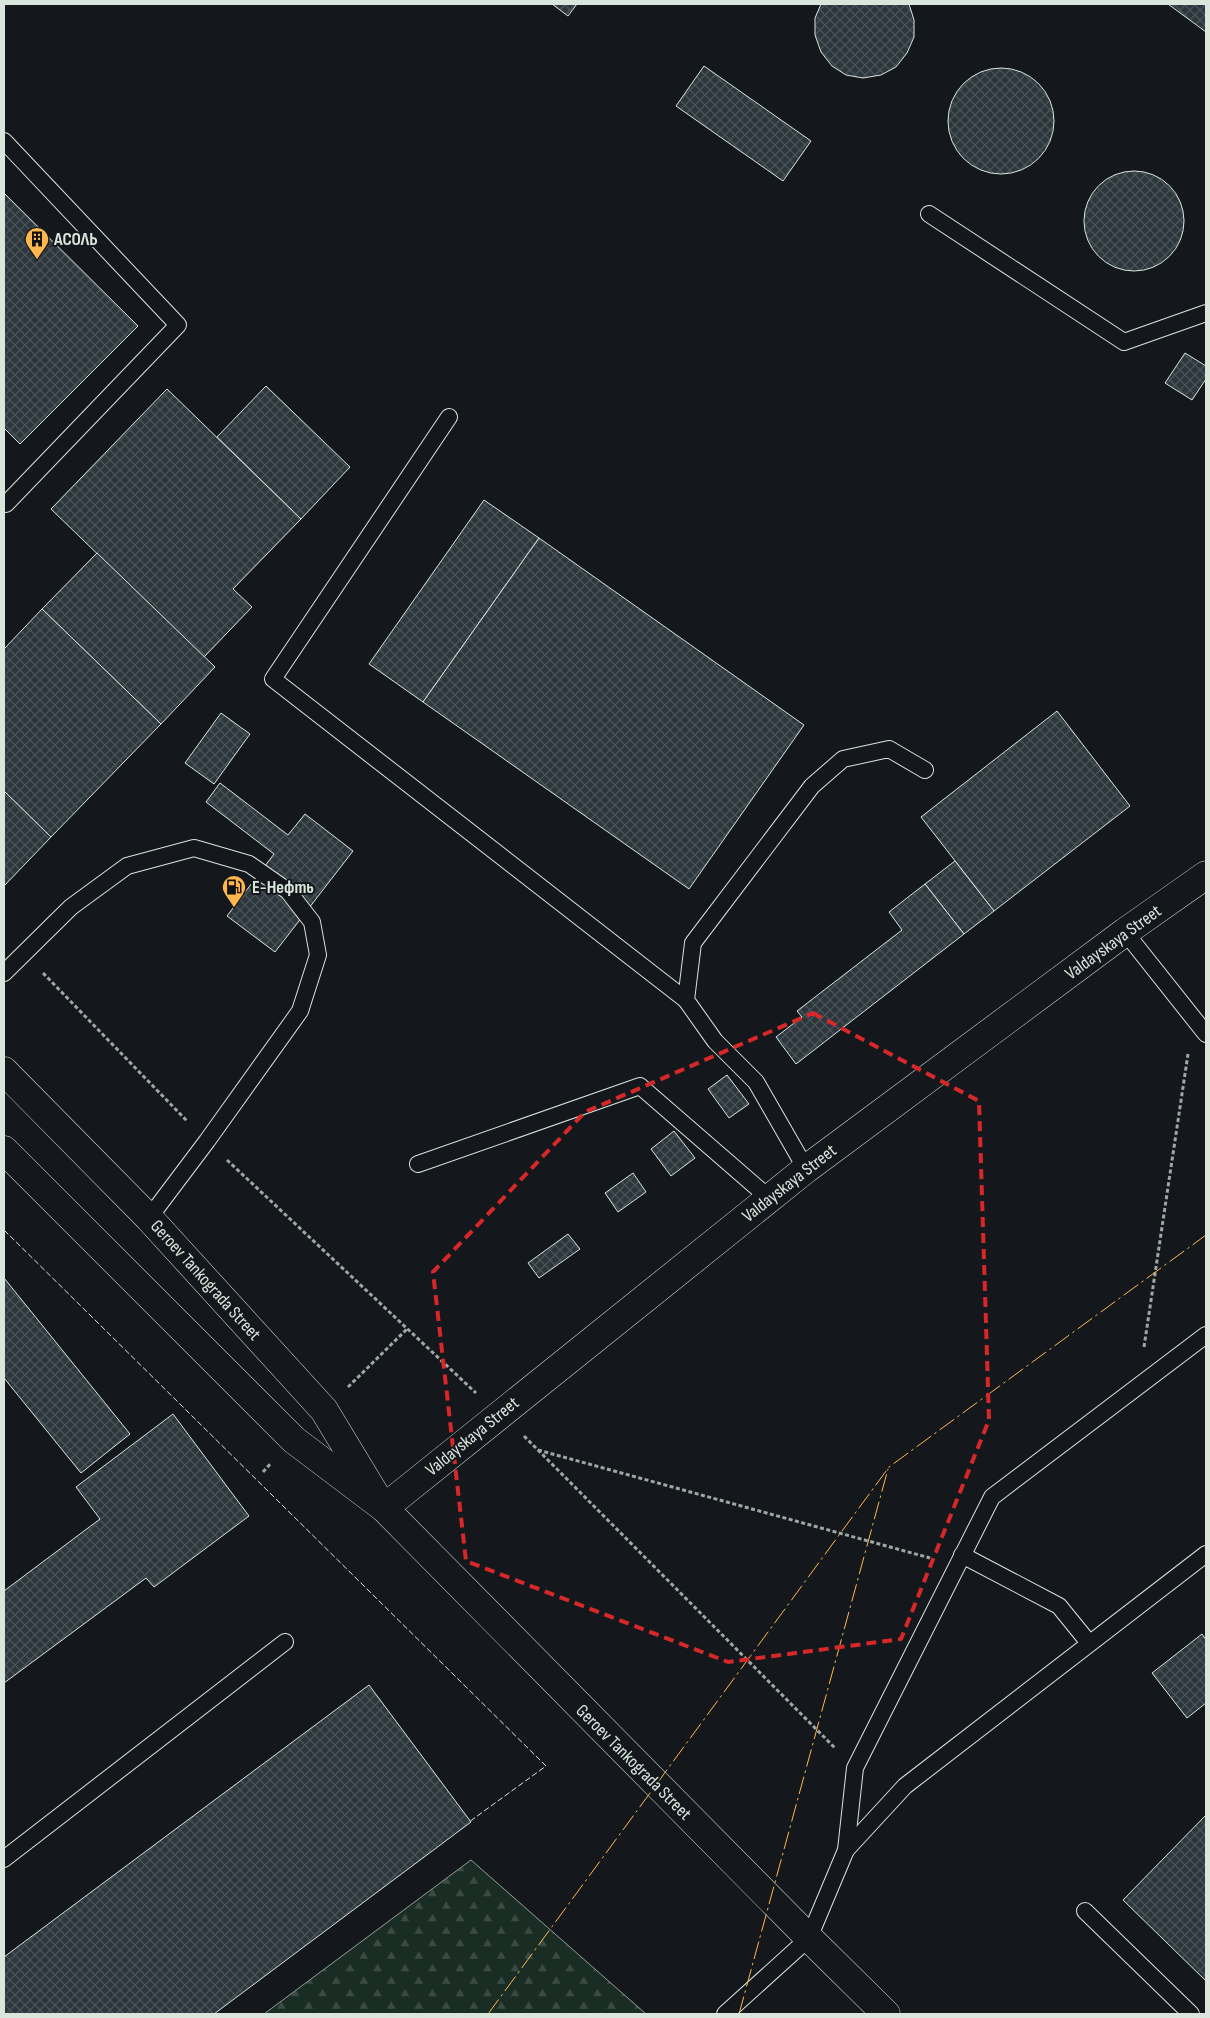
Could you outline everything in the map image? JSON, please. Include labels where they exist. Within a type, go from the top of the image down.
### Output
[{"type":"main road","name":"Valdayskaya Street","points":[[384,1508],[768,1198],[1125,932],[1206,875]]},
{"type":"main road","name":"Geroev Tankograda Street","points":[[4,1071],[149,1218],[324,1410],[384,1508]]},
{"type":"main road","name":"Geroev Tankograda Street","points":[[4,1150],[294,1440],[384,1508],[886,2014]]},
{"type":"lane","points":[[4,141],[178,325],[6,504],[4,502]]},
{"type":"lane","points":[[929,214],[1124,342],[1206,313]]},
{"type":"lane","points":[[449,417],[273,679],[686,1000],[715,1041],[756,1082],[806,1169]]},
{"type":"lane","points":[[686,1000],[693,943],[812,786],[843,759],[889,749],[925,770]]},
{"type":"lane","points":[[4,973],[70,907],[128,866],[194,848],[249,864],[288,891],[312,922],[318,955],[300,1011],[149,1218]]},
{"type":"lane","points":[[1125,932],[1206,1034]]},
{"type":"lane","points":[[418,1164],[640,1086],[768,1198]]},
{"type":"lane","points":[[725,2014],[809,1938],[846,1850],[855,1768],[992,1497],[1206,1336]]},
{"type":"lane","points":[[846,1850],[904,1786],[1206,1554]]},
{"type":"lane","points":[[960,1560],[1059,1606],[1089,1643]]},
{"type":"lane","points":[[4,1859],[286,1642]]},
{"type":"lane","points":[[1085,1911],[1191,2014]]},
{"type":"path","points":[[24,954],[207,1141],[461,1381],[501,1413],[855,1768]]},
{"type":"path","points":[[1138,1387],[1193,1018]]},
{"type":"path","points":[[538,1450],[960,1560]]},
{"type":"highlighted area","points":[[813,1013],[979,1101],[989,1420],[901,1639],[728,1662],[466,1561],[433,1272],[585,1112]]},
{"type":"green space","points":[[471,1860],[646,2014],[264,2014]]},
{"type":"building","points":[[552,4],[577,4],[568,16]]},
{"type":"building","points":[[821,4],[909,4],[914,20],[914,37],[907,53],[896,67],[881,75],[863,78],[846,75],[832,66],[821,52],[815,35],[815,18]]},
{"type":"building","points":[[1168,4],[1206,4],[1206,32]]},
{"type":"building","points":[[704,66],[811,141],[783,181],[676,106]]},
{"type":"building","points":[[1001,68],[1021,72],[1039,83],[1050,101],[1054,121],[1050,141],[1039,159],[1021,170],[1001,174],[981,170],[963,159],[952,141],[948,121],[952,101],[963,83],[981,72]]},
{"type":"building","points":[[1134,171],[1153,175],[1169,186],[1180,202],[1184,221],[1180,240],[1169,256],[1153,267],[1134,271],[1115,267],[1099,256],[1088,240],[1084,221],[1088,202],[1099,186],[1115,175]]},
{"type":"building","name":"АСОЛЬ","points":[[4,193],[138,326],[20,444],[4,428]]},
{"type":"building","points":[[1185,353],[1206,366],[1206,379],[1192,400],[1165,383]]},
{"type":"building","points":[[266,386],[350,467],[301,519],[217,437]]},
{"type":"building","points":[[167,389],[301,519],[233,589],[252,607],[204,657],[51,509]]},
{"type":"building","points":[[484,500],[539,538],[423,702],[369,664]]},
{"type":"building","points":[[539,538],[804,725],[689,889],[423,702]]},
{"type":"building","points":[[97,553],[215,667],[161,724],[42,609]]},
{"type":"building","points":[[42,609],[161,724],[51,837],[4,791],[4,649]]},
{"type":"building","points":[[1057,711],[1130,806],[994,911],[921,817]]},
{"type":"building","points":[[221,713],[250,734],[214,784],[185,763]]},
{"type":"building","points":[[220,783],[288,835],[305,814],[353,851],[275,952],[227,916],[274,854],[206,802]]},
{"type":"building","points":[[4,791],[51,837],[4,886]]},
{"type":"building","points":[[955,861],[994,911],[964,934],[925,884]]},
{"type":"building","points":[[925,884],[964,934],[796,1064],[776,1037],[802,1017],[797,1011],[902,930],[889,912]]},
{"type":"building","points":[[727,1075],[749,1104],[729,1118],[708,1089]]},
{"type":"building","points":[[674,1131],[695,1158],[671,1176],[651,1149]]},
{"type":"building","points":[[633,1173],[646,1192],[618,1212],[605,1193]]},
{"type":"building","points":[[568,1234],[580,1249],[539,1278],[528,1263]]},
{"type":"building","points":[[4,1278],[130,1434],[81,1473],[4,1378]]},
{"type":"building","points":[[173,1414],[249,1516],[154,1587],[146,1578],[4,1683],[4,1591],[100,1519],[76,1487]]},
{"type":"building","points":[[1202,1634],[1206,1640],[1206,1703],[1187,1718],[1152,1673]]},
{"type":"building","points":[[369,1685],[471,1822],[214,2014],[4,2014],[4,1957]]},
{"type":"building","points":[[1206,1815],[1206,1981],[1123,1900]]},
{"type":"fence","points":[[4,1230],[546,1766],[469,1822]]},
{"type":"power","points":[[488,2014],[889,1467],[1206,1235]]},
{"type":"power","points":[[739,2014],[888,1469]]},
{"type":"place","name":"АСОЛЬ","points":[[37,260]]},
{"type":"place","name":"E-Нефть","points":[[234,908]]}]
